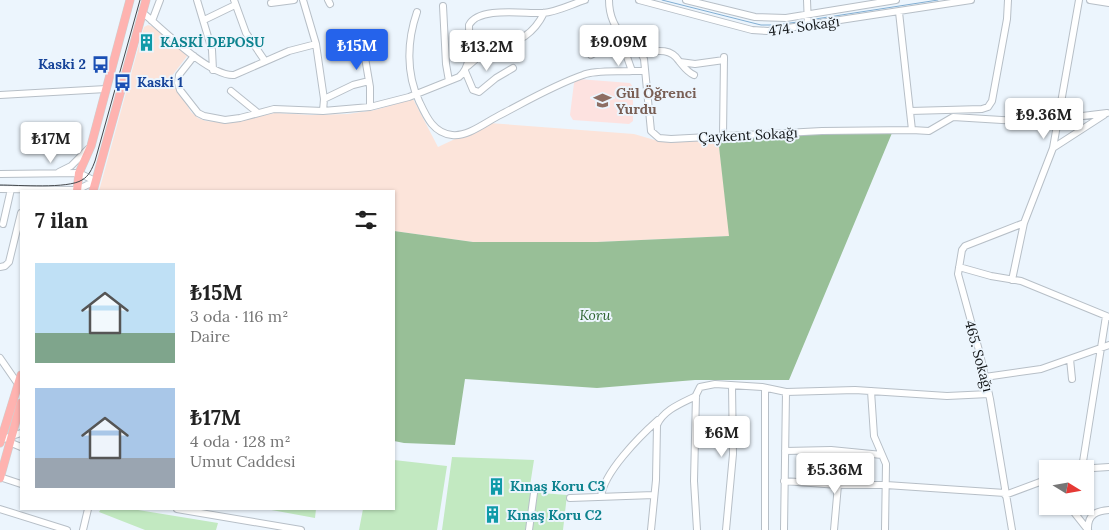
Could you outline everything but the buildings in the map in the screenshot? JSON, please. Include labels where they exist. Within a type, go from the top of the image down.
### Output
[{"type":"main road","points":[[77,190],[79,173],[91,146],[130,0]]},
{"type":"main road","points":[[93,190],[146,0]]},
{"type":"main road","points":[[0,441],[20,378]]},
{"type":"main road","points":[[0,477],[20,406]]},
{"type":"street","points":[[152,21],[160,0]]},
{"type":"street","points":[[197,0],[212,50],[213,70]]},
{"type":"street","points":[[271,4],[294,0]]},
{"type":"street","points":[[303,0],[316,44],[324,99],[323,111]]},
{"type":"street","points":[[513,68],[496,78],[483,91],[473,90],[466,69],[469,25],[476,17],[490,14],[544,13],[584,0]]},
{"type":"street","points":[[609,0],[611,17],[618,30],[632,71]]},
{"type":"street","name":"474. Sokağı","points":[[639,0],[758,31],[773,31],[807,20],[896,0]]},
{"type":"street","name":"474. Sokağı","points":[[686,0],[761,18],[807,20],[899,12],[971,0]]},
{"type":"street","points":[[807,0],[807,20]]},
{"type":"street","points":[[910,112],[982,109],[990,106],[1005,28],[1008,0]]},
{"type":"street","points":[[1012,280],[1024,223],[1053,148],[1079,0]]},
{"type":"street","points":[[1090,0],[1109,3]]},
{"type":"street","points":[[204,20],[234,3],[246,33],[265,61]]},
{"type":"street","points":[[444,6],[446,64],[449,81]]},
{"type":"street","points":[[142,12],[194,56],[213,70],[223,74],[234,75],[289,51],[316,44]]},
{"type":"street","points":[[417,12],[412,28],[409,54],[410,70],[416,94],[426,115],[436,128],[446,134],[458,135],[466,133],[586,74],[645,71]]},
{"type":"street","points":[[899,12],[912,130]]},
{"type":"street","points":[[194,56],[179,74],[178,80],[180,90],[196,111],[204,116],[225,120],[280,109],[323,111],[370,107],[399,100],[459,77],[486,51],[511,44],[525,37],[538,24],[544,13]]},
{"type":"street","points":[[618,30],[641,53],[666,50],[674,54],[686,70],[694,75]]},
{"type":"street","points":[[361,34],[369,82],[370,107]]},
{"type":"street","points":[[591,55],[620,38]]},
{"type":"street","name":"Çaykent Sokağı","points":[[641,53],[644,59],[649,126],[654,135],[659,138],[822,131],[930,131],[953,117],[1020,122],[1058,120],[1108,113]]},
{"type":"street","points":[[680,62],[695,64],[724,59],[723,136]]},
{"type":"street","points":[[324,99],[353,85],[369,82]]},
{"type":"street","points":[[0,95],[106,88]]},
{"type":"street","points":[[231,91],[258,113]]},
{"type":"street","points":[[1053,148],[1108,113]]},
{"type":"street","points":[[55,174],[70,166],[91,146]]},
{"type":"street","points":[[0,174],[79,173],[96,181]]},
{"type":"street","points":[[0,189],[77,190],[96,181]]},
{"type":"street","points":[[4,224],[11,189]]},
{"type":"street","points":[[0,267],[9,262],[20,217]]},
{"type":"street","name":"465. Sokağı","points":[[1012,530],[989,394],[958,274],[963,249],[967,244],[1024,223]]},
{"type":"street","points":[[959,267],[1021,281],[1107,316],[1081,460]]},
{"type":"street","points":[[985,377],[1041,369],[1109,345]]},
{"type":"street","points":[[0,358],[18,384]]},
{"type":"street","points":[[1070,359],[1072,379]]},
{"type":"street","points":[[697,530],[694,481],[696,396],[697,389],[701,386],[715,384],[765,388],[786,392],[871,391],[947,396],[989,394]]},
{"type":"street","points":[[726,530],[733,454],[732,386]]},
{"type":"street","points":[[764,530],[765,388]]},
{"type":"street","points":[[871,391],[874,436],[886,464],[885,530]]},
{"type":"street","points":[[784,530],[786,392]]},
{"type":"street","points":[[601,497],[603,486],[609,474],[636,442],[670,409],[696,396]]},
{"type":"street","points":[[651,530],[656,428],[659,420]]},
{"type":"street","points":[[0,441],[10,440],[20,434]]},
{"type":"street","points":[[10,440],[20,446]]},
{"type":"street","points":[[785,451],[831,450],[882,455]]},
{"type":"street","points":[[1094,468],[1109,467]]},
{"type":"street","points":[[0,477],[20,484]]},
{"type":"street","points":[[784,481],[886,485],[1005,494],[1039,483]]},
{"type":"street","points":[[834,530],[838,484]]},
{"type":"street","points":[[529,530],[534,493]]},
{"type":"street","points":[[570,498],[654,495]]},
{"type":"street","points":[[0,509],[67,530]]},
{"type":"street","points":[[83,530],[88,510]]},
{"type":"street","points":[[184,510],[301,530]]},
{"type":"street","points":[[1088,529],[1088,522],[1094,514],[1100,510],[1109,510]]},
{"type":"street","points":[[1076,515],[1088,529]]},
{"type":"shaded area","points":[[148,25],[154,27],[188,55],[171,77],[191,112],[198,118],[206,121],[226,123],[275,113],[348,114],[375,110],[413,99],[438,147],[489,123],[634,134],[658,141],[718,138],[730,236],[597,242],[473,242],[395,231],[395,190],[99,190],[144,27]]},
{"type":"shaded area","name":"Gül Öğrenci Yurdu","points":[[578,79],[630,83],[633,87],[633,121],[629,124],[573,120],[570,115],[574,83]]},
{"type":"green space","name":"Koru","points":[[892,133],[789,380],[695,380],[597,388],[465,379],[455,445],[395,441],[395,231],[473,242],[597,242],[729,236],[718,138]]},
{"type":"green space","points":[[452,457],[534,460],[529,492],[567,495],[563,530],[442,530]]},
{"type":"green space","points":[[395,460],[447,466],[437,530],[359,530],[363,510],[395,510]]},
{"type":"green space","points":[[100,510],[138,510],[218,523],[216,530],[145,530],[99,512]]},
{"type":"green space","points":[[271,510],[316,510],[315,518]]},
{"type":"waterway","points":[[662,0],[761,25],[805,21]]},
{"type":"waterway","points":[[809,20],[938,0]]},
{"type":"tram line","points":[[0,185],[66,185],[82,180],[88,174],[95,161],[140,0]]},
{"type":"place","name":"KASKİ DEPOSU","points":[[146,42]]},
{"type":"place","name":"Kaski 2","points":[[100,64]]},
{"type":"place","name":"Kaski 1","points":[[123,82]]},
{"type":"place","name":"Gül Öğrenci Yurdu","points":[[602,101]]},
{"type":"place","name":"Kınaş Koru C3","points":[[496,486]]},
{"type":"place","name":"Kınaş Koru C2","points":[[493,515]]}]
